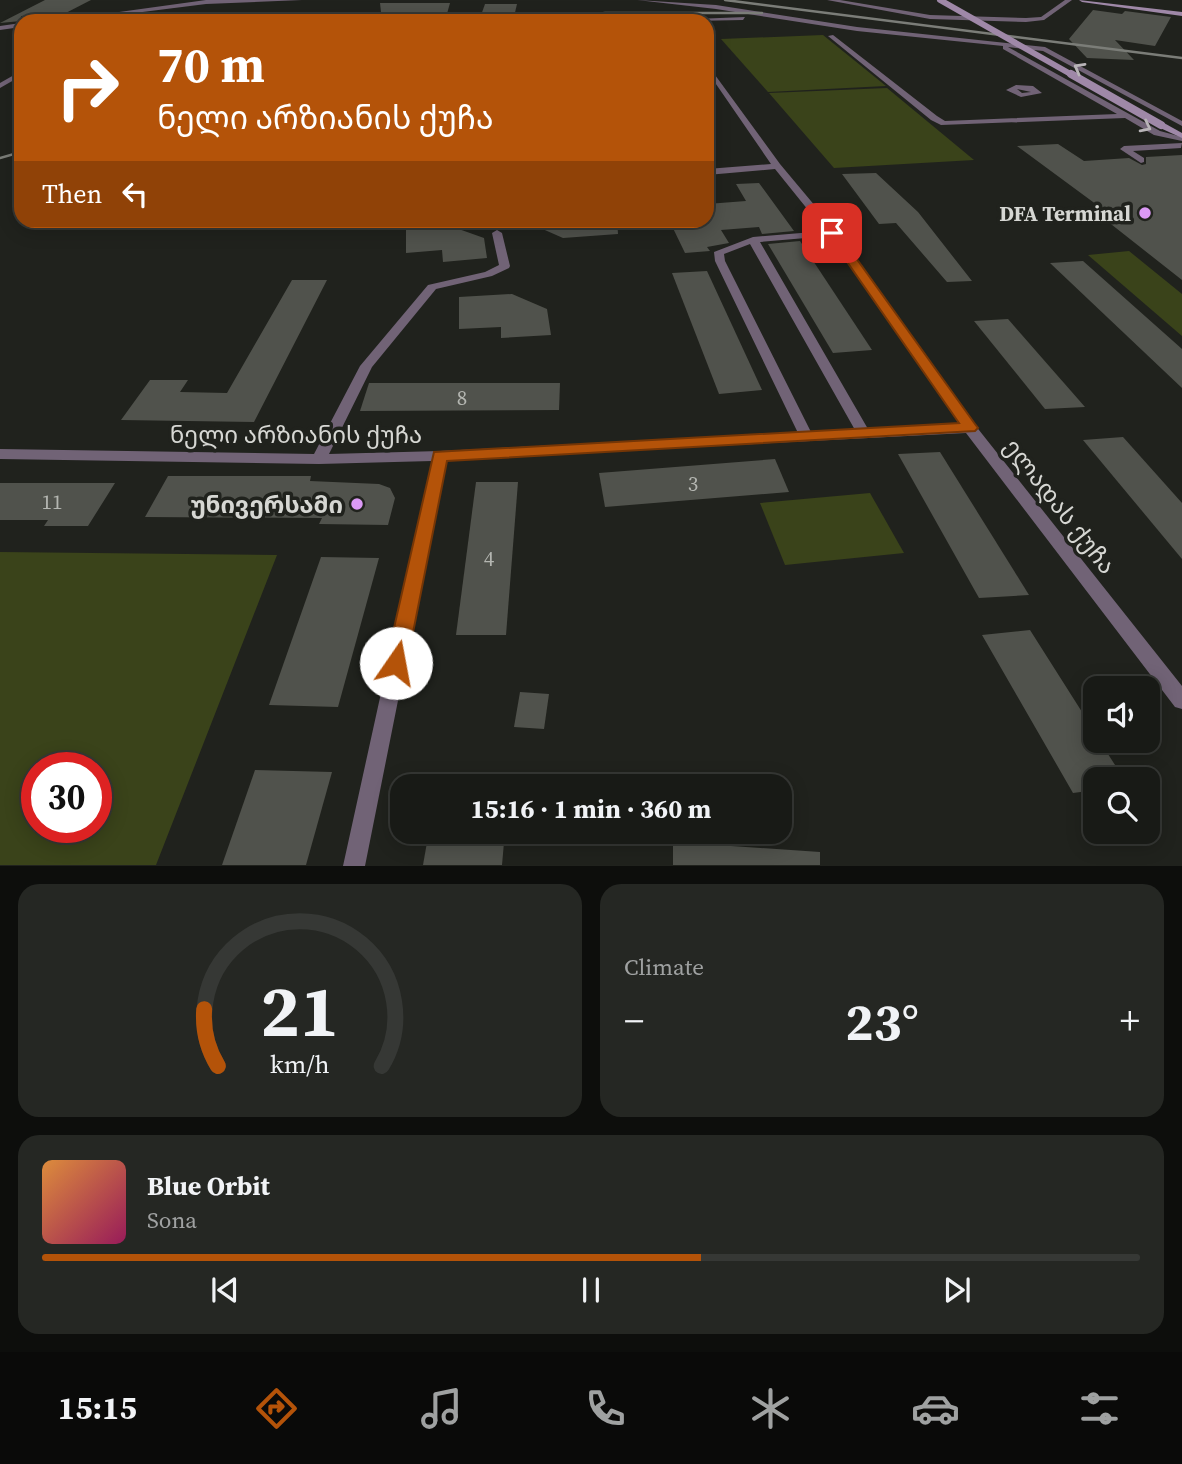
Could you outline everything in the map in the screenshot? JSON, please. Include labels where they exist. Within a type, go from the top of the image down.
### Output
[{"type":"main road","points":[[940,0],[1161,125],[1182,140]]},
{"type":"main road","points":[[1082,0],[1182,14]]},
{"type":"street","points":[[195,0],[206,2]]},
{"type":"street","points":[[122,14],[206,2],[299,0]]},
{"type":"street","points":[[640,0],[716,7],[790,20],[1046,50],[1182,124]]},
{"type":"street","points":[[830,0],[890,12],[940,18],[1035,20],[1042,19],[1069,0]]},
{"type":"street","points":[[890,12],[898,6]]},
{"type":"street","points":[[714,20],[790,20]]},
{"type":"street","points":[[831,36],[934,118],[944,123],[1124,116]]},
{"type":"street","points":[[1001,46],[1157,134],[1182,140]]},
{"type":"street","name":"ელადას ქუჩა","points":[[714,76],[777,166],[832,233],[970,428],[1182,701]]},
{"type":"street","points":[[1063,89],[1076,89]]},
{"type":"street","points":[[1037,91],[1050,90]]},
{"type":"street","points":[[1141,160],[1124,149],[1182,140]]},
{"type":"street","points":[[714,171],[777,166]]},
{"type":"street","points":[[319,459],[366,366],[432,287],[443,281],[490,273],[505,266],[498,233]]},
{"type":"street","points":[[807,437],[720,261],[719,252],[752,240],[832,233]]},
{"type":"street","points":[[752,240],[866,435]]},
{"type":"street","name":"ნელი არზიანის ქუჩა","points":[[0,454],[319,459],[440,456],[970,428]]},
{"type":"street","points":[[354,866],[440,456]]},
{"type":"green space","points":[[823,35],[886,86],[768,92],[721,39]]},
{"type":"green space","points":[[887,88],[974,160],[834,168],[769,93]]},
{"type":"green space","points":[[1129,251],[1182,294],[1182,336],[1088,255]]},
{"type":"green space","points":[[870,493],[904,553],[785,565],[760,503]]},
{"type":"green space","points":[[0,552],[277,555],[156,865],[0,865]]},
{"type":"building","points":[[45,0],[91,0],[64,14],[18,14]]},
{"type":"building","points":[[380,3],[450,3],[447,14],[381,14]]},
{"type":"building","points":[[485,4],[517,4],[515,14],[481,14]]},
{"type":"building","points":[[1093,10],[1171,17],[1155,46],[1115,40],[1134,60],[1087,58],[1069,39]]},
{"type":"building","points":[[14,16],[14,22],[0,23]]},
{"type":"building","name":"DFA Terminal","points":[[1058,144],[1084,161],[1129,158],[1142,165],[1146,164],[1146,157],[1182,155],[1182,280],[1102,217],[1112,216],[1017,146]]},
{"type":"building","points":[[876,173],[918,212],[972,281],[947,282],[896,223],[879,224],[842,174]]},
{"type":"building","points":[[759,183],[794,231],[762,234],[759,227],[721,230],[729,243],[707,247],[710,251],[685,253],[673,228],[714,228],[714,203],[746,201],[736,184]]},
{"type":"building","points":[[456,228],[484,238],[487,258],[443,262],[442,250],[406,253],[406,230]]},
{"type":"building","points":[[540,228],[618,228],[618,234],[563,238]]},
{"type":"building","points":[[800,241],[872,350],[833,353],[768,244]]},
{"type":"building","points":[[1083,261],[1182,349],[1182,388],[1050,263]]},
{"type":"building","points":[[707,271],[762,390],[719,394],[672,273]]},
{"type":"building","points":[[292,280],[327,280],[254,422],[121,420],[150,380],[188,380],[180,392],[227,393]]},
{"type":"building","points":[[512,294],[547,309],[551,335],[501,338],[501,327],[459,329],[459,297]]},
{"type":"building","points":[[1008,319],[1085,407],[1045,409],[974,321]]},
{"type":"building","points":[[369,383],[560,383],[559,410],[360,411]]},
{"type":"building","points":[[1123,437],[1182,503],[1182,559],[1083,440]]},
{"type":"building","points":[[940,452],[1029,595],[979,598],[898,454]]},
{"type":"building","points":[[775,459],[789,492],[605,507],[599,473]]},
{"type":"building","points":[[168,476],[311,476],[310,481],[379,484],[390,488],[395,498],[388,525],[319,524],[322,518],[145,517]]},
{"type":"building","points":[[476,482],[518,482],[506,635],[456,635]]},
{"type":"building","points":[[0,483],[115,483],[88,526],[44,526],[48,520],[0,520]]},
{"type":"building","points":[[321,557],[379,558],[338,707],[269,705]]},
{"type":"building","points":[[1030,630],[1083,714],[1083,753],[1107,753],[1116,767],[1083,767],[1083,792],[1073,793],[982,635]]},
{"type":"building","points":[[520,692],[549,694],[544,729],[514,727]]},
{"type":"building","points":[[255,770],[332,772],[306,865],[222,865]]},
{"type":"building","points":[[427,844],[504,844],[502,865],[423,865]]},
{"type":"building","points":[[673,844],[820,852],[820,865],[673,865]]},
{"type":"railway","points":[[725,0],[1182,58]]},
{"type":"railway","points":[[597,14],[762,13]]},
{"type":"railway","points":[[0,158],[14,154]]},
{"type":"place","name":"DFA Terminal","points":[[1145,213]]},
{"type":"place","name":"უნივერსამი","points":[[357,504]]},
{"type":"route","points":[[396,663],[440,456],[970,428],[832,233]]}]
